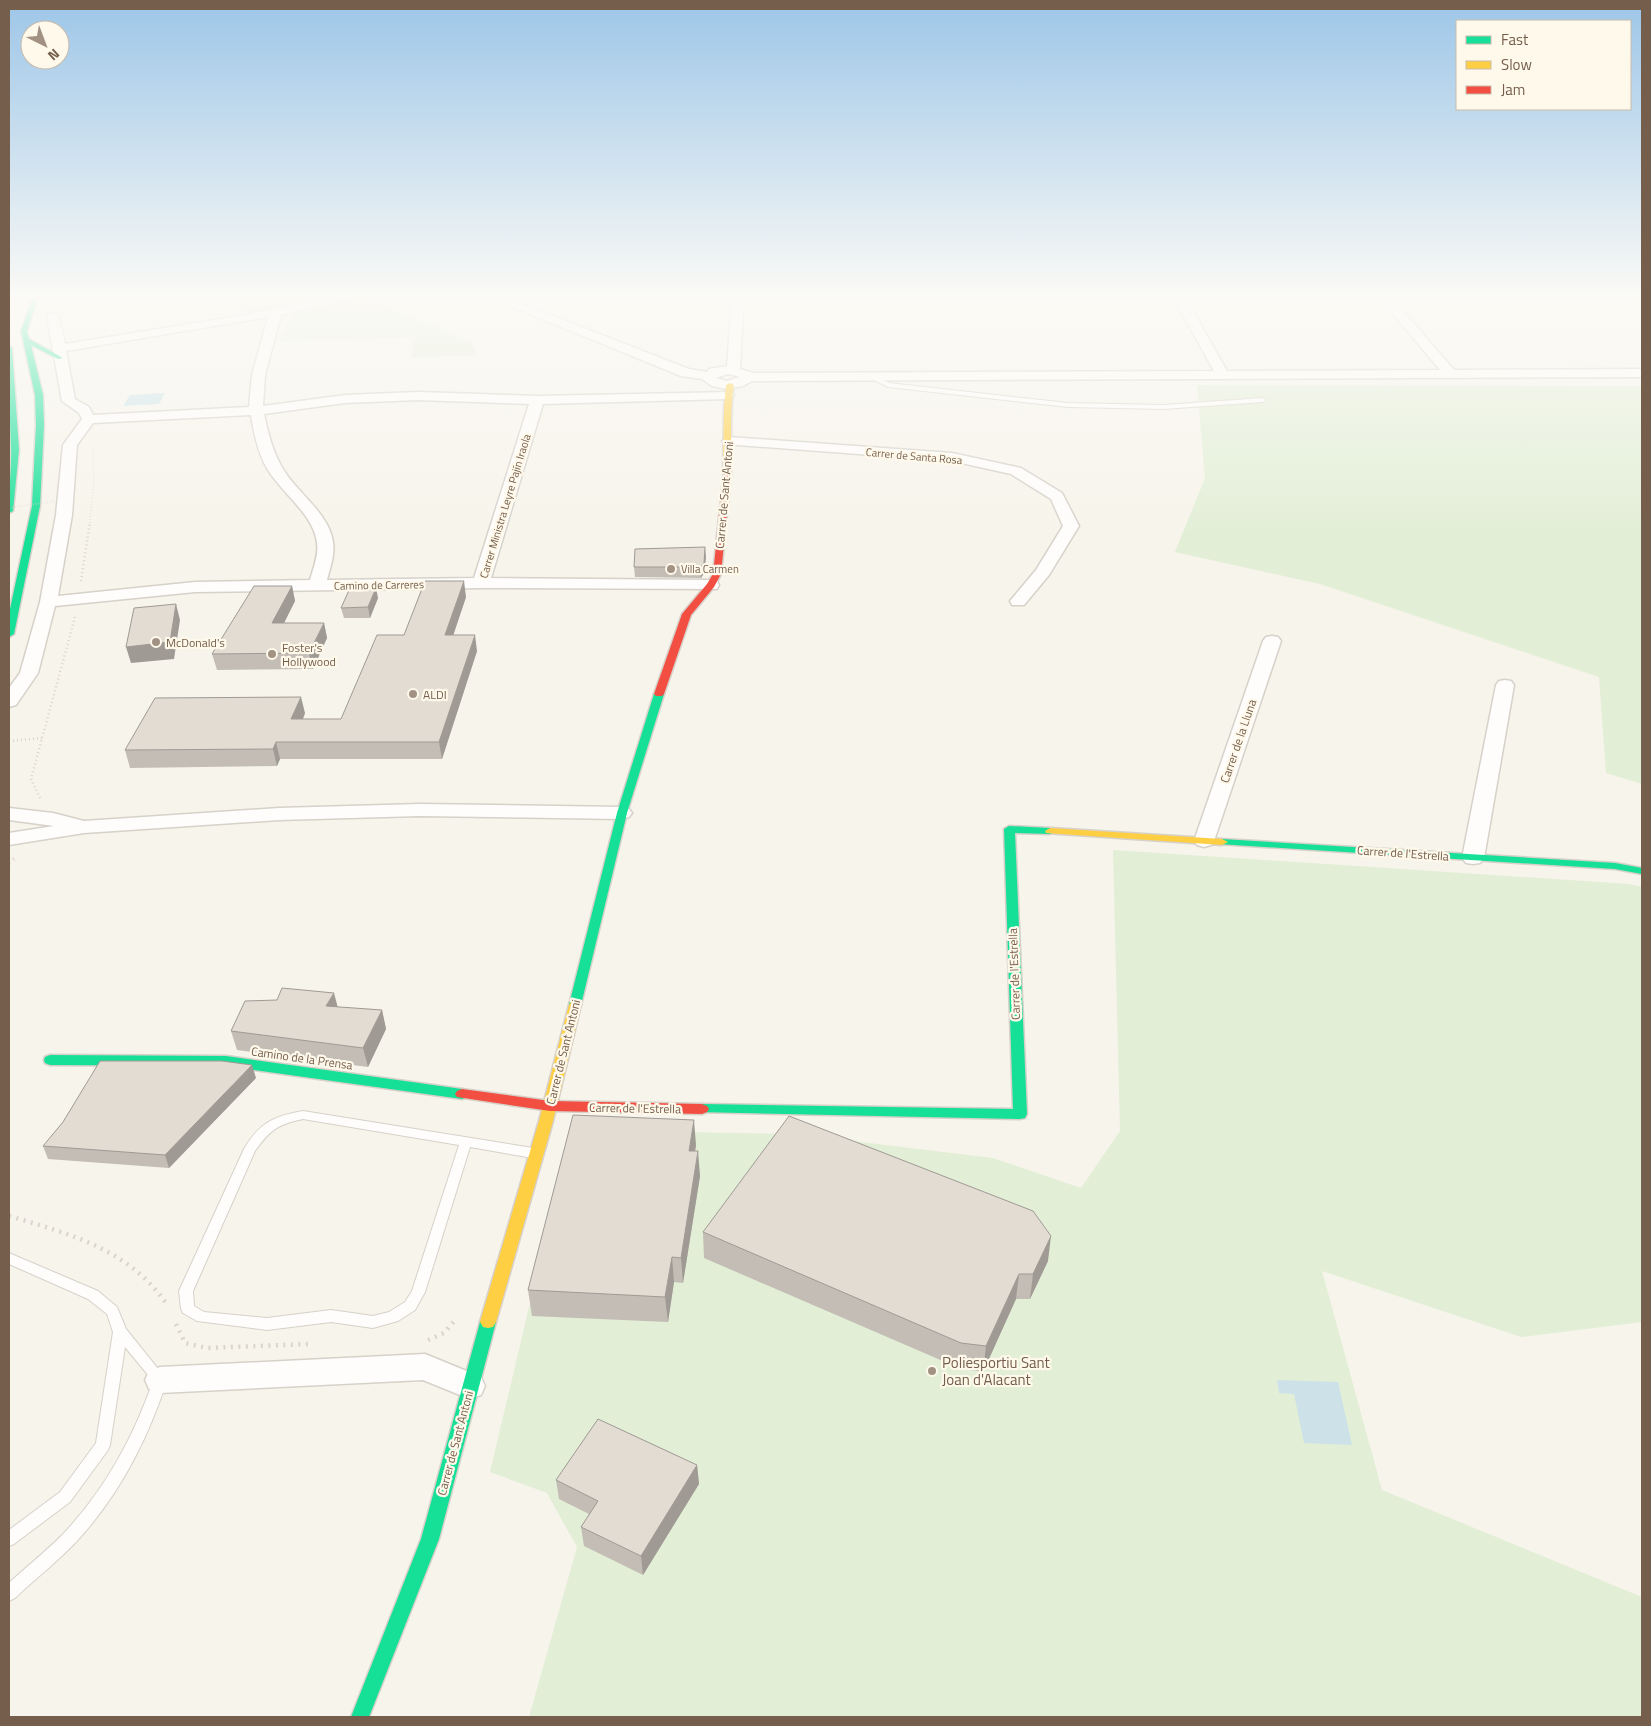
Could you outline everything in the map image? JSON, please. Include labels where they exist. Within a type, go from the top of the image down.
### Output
[{"type":"street","points":[[9,512],[15,483],[15,406],[12,378]]},
{"type":"street","points":[[9,634],[36,506],[40,425],[39,396],[35,378]]},
{"type":"street","points":[[64,378],[68,401],[84,410],[89,419]]},
{"type":"street","points":[[257,378],[256,411],[277,473],[305,507],[324,538],[323,559],[316,585]]},
{"type":"street","points":[[710,378],[713,382],[728,390]]},
{"type":"street","points":[[89,419],[256,411],[345,399],[418,396],[537,400],[728,390],[745,381],[748,378]]},
{"type":"street","name":"Carrer de Sant Antoni","points":[[360,1717],[430,1539],[470,1386],[550,1106],[622,813],[653,710],[688,614],[711,585],[717,574],[729,441],[728,390]]},
{"type":"street","name":"Carrer Ministra Leyre Pajín Iraola","points":[[481,583],[537,400]]},
{"type":"street","points":[[9,700],[29,673],[48,602],[64,515],[70,445],[89,419]]},
{"type":"street","name":"Carrer de Santa Rosa","points":[[729,441],[952,458],[1016,471],[1057,496],[1071,526],[1043,572],[1018,601]]},
{"type":"street","name":"Camino de Carreres","points":[[48,602],[195,587],[481,583],[711,585]]},
{"type":"street","name":"Carrer de la Lluna","points":[[1204,841],[1272,641]]},
{"type":"street","points":[[1473,858],[1505,685]]},
{"type":"street","points":[[9,839],[84,827],[279,814],[420,810],[622,813]]},
{"type":"street","points":[[9,814],[53,819],[84,827]]},
{"type":"street","name":"Carrer de l'Estrella","points":[[550,1106],[1020,1114],[1009,829],[1615,866],[1642,871]]},
{"type":"street","name":"Camino de la Prensa","points":[[50,1060],[226,1060],[550,1106]]},
{"type":"street","points":[[160,1380],[425,1367],[470,1386]]},
{"type":"lane","points":[[873,378],[888,385],[1068,405],[1163,408],[1263,400]]},
{"type":"lane","points":[[466,1142],[418,1292],[410,1306],[393,1317],[373,1322],[331,1316],[267,1324],[202,1317],[188,1309],[186,1291],[250,1149],[264,1128],[283,1118],[303,1115],[466,1142],[536,1154]]},
{"type":"lane","points":[[9,1258],[93,1295],[112,1311],[120,1332],[160,1380],[150,1413],[128,1460],[76,1531],[9,1593]]},
{"type":"lane","points":[[9,1539],[65,1498],[103,1445],[120,1332]]},
{"type":"path","points":[[9,508],[56,502]]},
{"type":"path","points":[[9,741],[42,738]]},
{"type":"green space","points":[[1197,385],[1642,386],[1642,784],[1606,773],[1599,677],[1320,584],[1175,552],[1205,478]]},
{"type":"green space","name":"Poliesportiu Sant Joan d'Alacant","points":[[1113,850],[1629,884],[1642,887],[1642,1322],[1521,1337],[1322,1271],[1382,1490],[1642,1597],[1642,1717],[529,1717],[577,1547],[547,1493],[490,1472],[571,1130],[795,1134],[993,1158],[1081,1188],[1120,1131]]},
{"type":"water","points":[[165,393],[159,404],[123,406],[130,395]]},
{"type":"water","points":[[1277,1380],[1338,1382],[1352,1445],[1304,1443],[1294,1394],[1279,1393]]},
{"type":"building","points":[[705,547],[704,563],[700,567],[634,567],[635,549]]},
{"type":"building","points":[[425,581],[464,581],[445,635],[475,635],[439,742],[276,742],[273,749],[125,750],[155,698],[301,697],[291,719],[341,719],[377,635],[404,635]]},
{"type":"building","points":[[254,586],[292,586],[272,623],[324,623],[309,653],[212,654]]},
{"type":"building","points":[[350,588],[376,588],[368,607],[341,608]]},
{"type":"building","points":[[176,604],[170,642],[126,647],[134,608]]},
{"type":"building","points":[[282,988],[334,993],[326,1006],[382,1010],[363,1048],[231,1031],[245,1001],[277,1000]]},
{"type":"building","points":[[100,1061],[222,1061],[252,1065],[165,1155],[43,1146],[63,1122]]},
{"type":"building","points":[[573,1115],[694,1120],[689,1151],[698,1151],[681,1258],[672,1257],[665,1297],[528,1290]]},
{"type":"building","points":[[789,1116],[1033,1211],[1051,1236],[1033,1274],[1019,1274],[986,1346],[961,1343],[703,1232]]},
{"type":"building","points":[[598,1419],[697,1465],[641,1556],[581,1527],[598,1501],[556,1480]]},
{"type":"traffic: fast","points":[[9,511],[15,450],[11,378]]},
{"type":"traffic: fast","points":[[9,634],[36,506],[40,425],[39,395],[35,378]]},
{"type":"traffic: fast","points":[[575,1005],[622,813],[659,694]]},
{"type":"traffic: fast","points":[[702,1109],[1020,1114],[1009,829],[1050,831]]},
{"type":"traffic: fast","points":[[1222,842],[1615,866],[1642,871]]},
{"type":"traffic: fast","points":[[50,1060],[226,1061],[462,1094]]},
{"type":"traffic: fast","points":[[360,1717],[430,1539],[488,1322]]},
{"type":"traffic: slow","points":[[727,473],[727,407],[730,385]]},
{"type":"traffic: slow","points":[[1050,831],[1222,842]]},
{"type":"traffic: slow","points":[[488,1322],[546,1121],[575,1005]]},
{"type":"traffic: jam","points":[[659,694],[687,614],[711,585],[717,574],[727,473]]},
{"type":"traffic: jam","points":[[462,1094],[550,1106],[702,1109]]},
{"type":"place","name":"Villa Carmen","points":[[671,569]]},
{"type":"place","name":"McDonald's","points":[[156,642]]},
{"type":"place","name":"Foster's Hollywood","points":[[272,654]]},
{"type":"place","name":"ALDI","points":[[413,694]]},
{"type":"place","name":"Poliesportiu Sant Joan d'Alacant","points":[[932,1371]]}]
